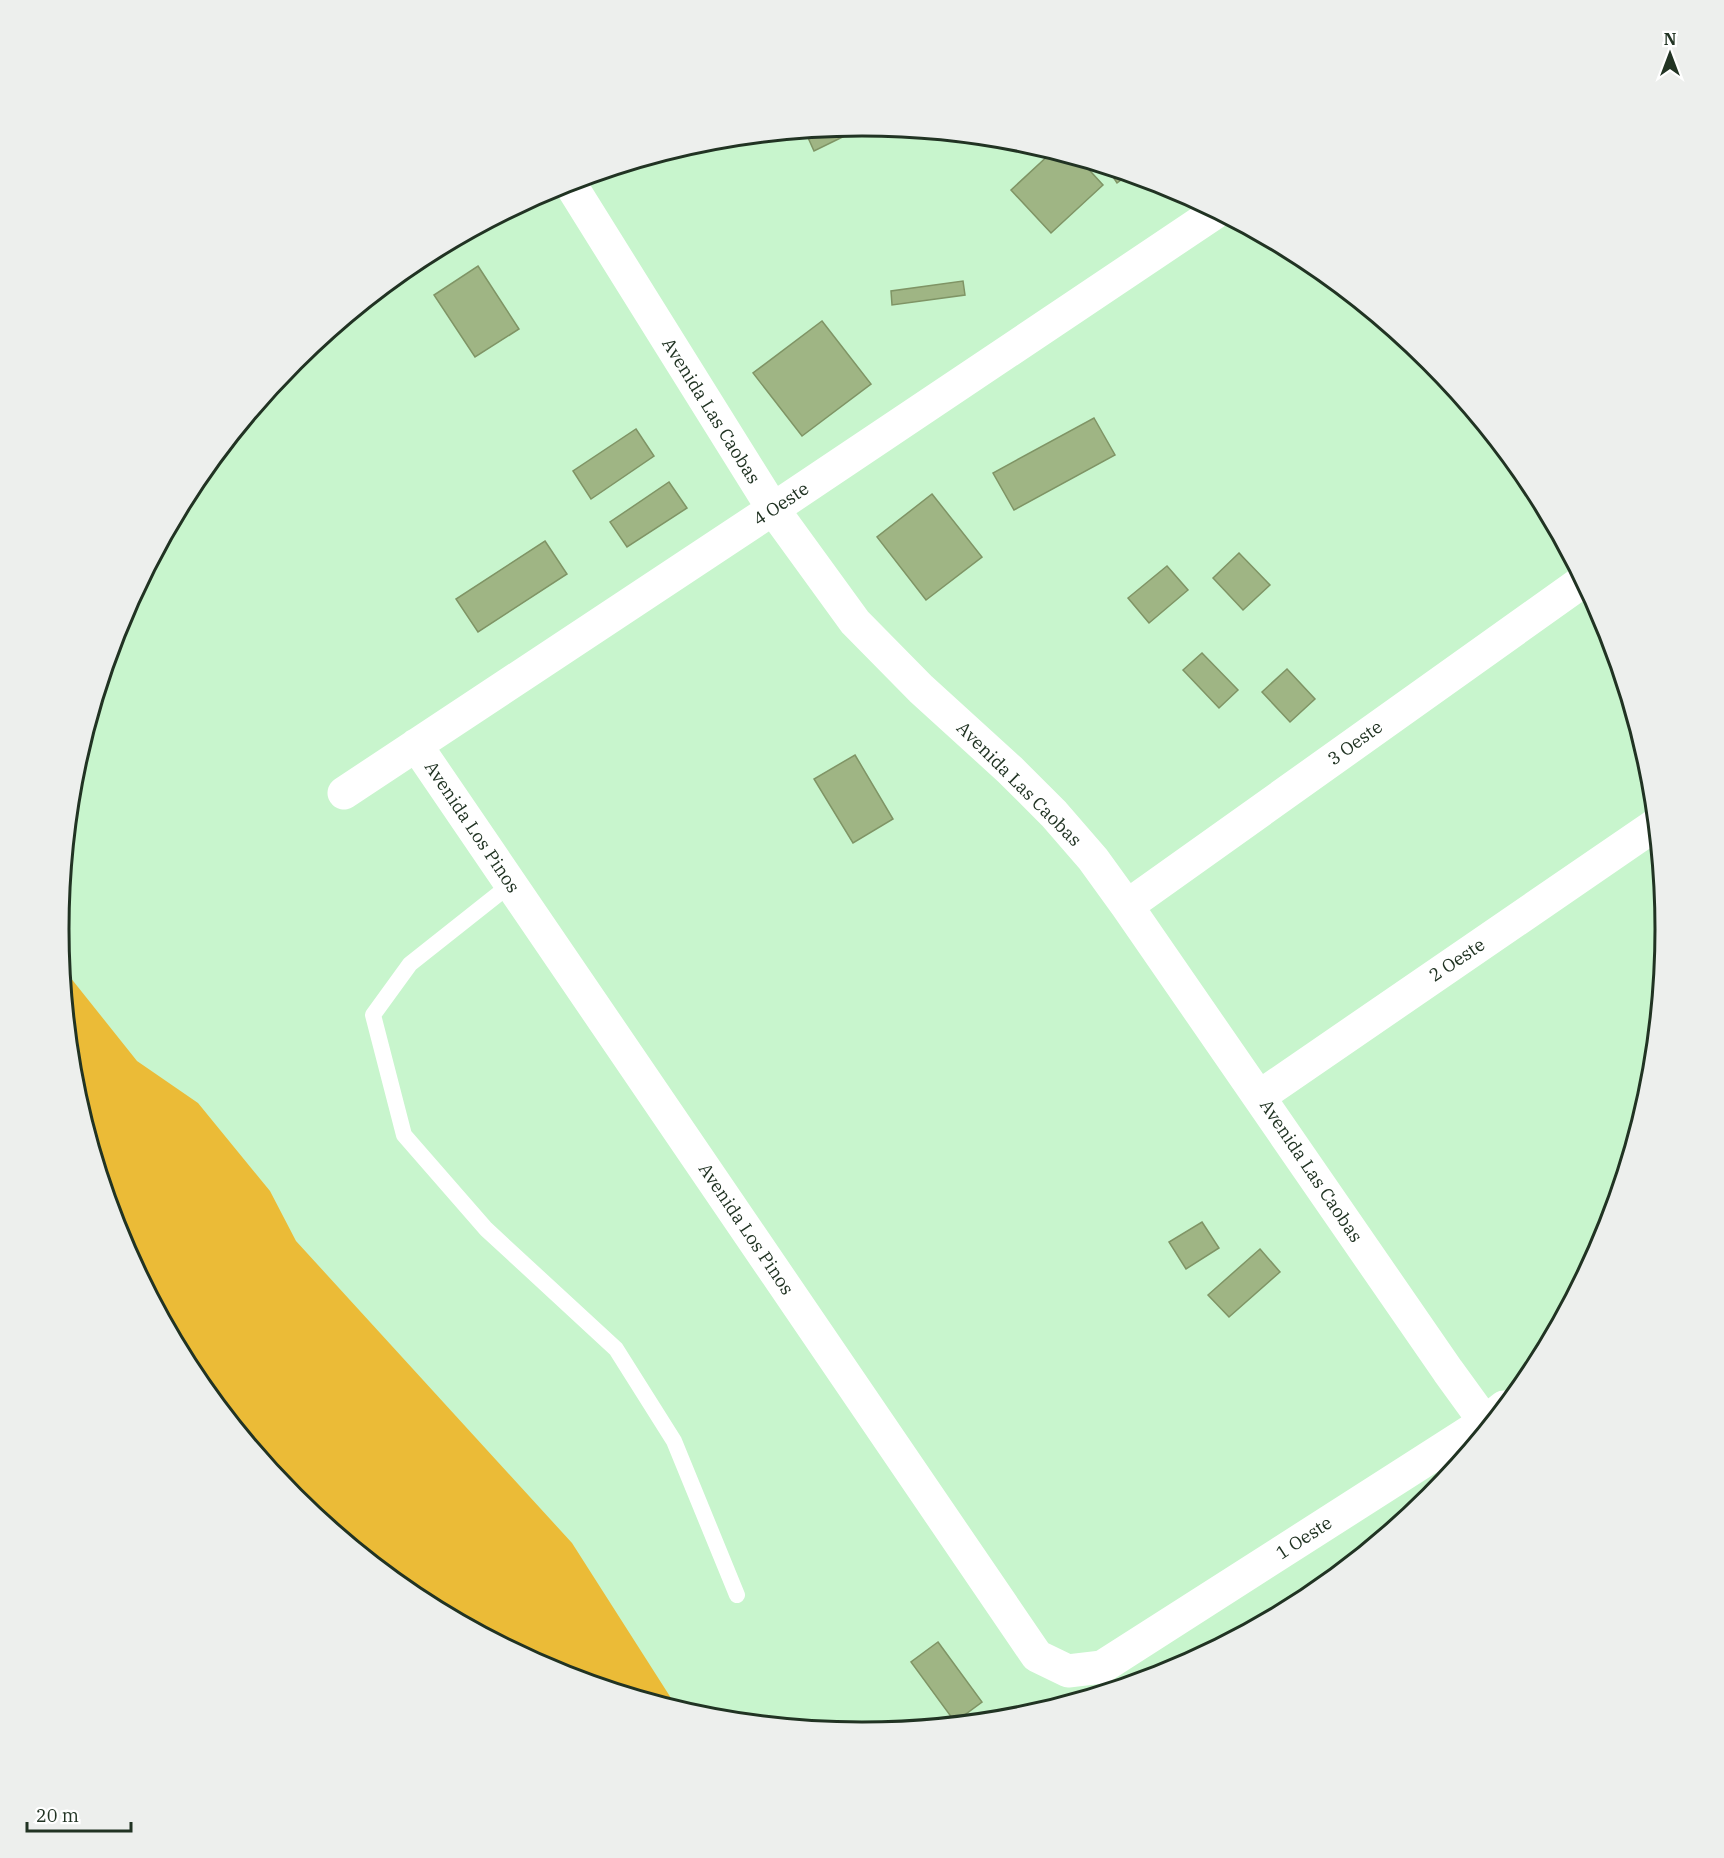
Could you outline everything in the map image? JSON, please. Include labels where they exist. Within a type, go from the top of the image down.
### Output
[{"type":"street","name":"Avenida Las Caobas","points":[[574,190],[773,509],[855,622],[921,689],[1010,770],[1054,814],[1093,859],[1260,1096],[1448,1371],[1492,1411]]},
{"type":"street","name":"4 Oeste","points":[[344,793],[1209,216]]},
{"type":"street","name":"3 Oeste","points":[[1127,906],[1576,586]]},
{"type":"street","name":"Avenida Los Pinos","points":[[416,745],[1037,1656],[1068,1671],[1102,1667]]},
{"type":"street","name":"2 Oeste","points":[[1260,1096],[1648,830]]},
{"type":"street","name":"1 Oeste","points":[[1102,1667],[1483,1422]]},
{"type":"lane","points":[[511,884],[410,964],[373,1015],[404,1135],[486,1229],[616,1350],[674,1441],[737,1594]]},
{"type":"shaded area","points":[[71,978],[137,1061],[198,1103],[270,1191],[296,1241],[572,1543],[671,1698],[607,1680],[559,1662],[465,1616],[379,1558],[301,1490],[266,1452],[203,1370],[175,1325],[129,1232],[111,1184],[84,1084]]},
{"type":"building","points":[[843,137],[814,151],[808,138]]},
{"type":"building","points":[[1046,158],[1089,170],[1103,185],[1051,233],[1011,190]]},
{"type":"building","points":[[478,266],[519,329],[475,357],[434,295]]},
{"type":"building","points":[[963,281],[965,295],[892,305],[891,291]]},
{"type":"building","points":[[822,321],[871,384],[802,436],[753,373]]},
{"type":"building","points":[[1094,418],[1115,455],[1014,510],[993,473]]},
{"type":"building","points":[[636,429],[654,456],[591,499],[573,471]]},
{"type":"building","points":[[669,482],[687,508],[627,547],[610,522]]},
{"type":"building","points":[[932,494],[982,557],[926,600],[877,537]]},
{"type":"building","points":[[545,541],[567,574],[478,632],[456,599]]},
{"type":"building","points":[[1239,553],[1270,585],[1243,610],[1213,578]]},
{"type":"building","points":[[1167,566],[1188,590],[1149,623],[1128,598]]},
{"type":"building","points":[[1202,653],[1238,690],[1219,708],[1183,670]]},
{"type":"building","points":[[1287,669],[1315,699],[1290,722],[1262,692]]},
{"type":"building","points":[[855,755],[893,819],[853,843],[814,779]]},
{"type":"building","points":[[1202,1222],[1219,1248],[1186,1269],[1169,1242]]},
{"type":"building","points":[[1260,1249],[1280,1272],[1229,1317],[1208,1295]]},
{"type":"building","points":[[938,1642],[982,1702],[964,1715],[951,1716],[911,1662]]}]
